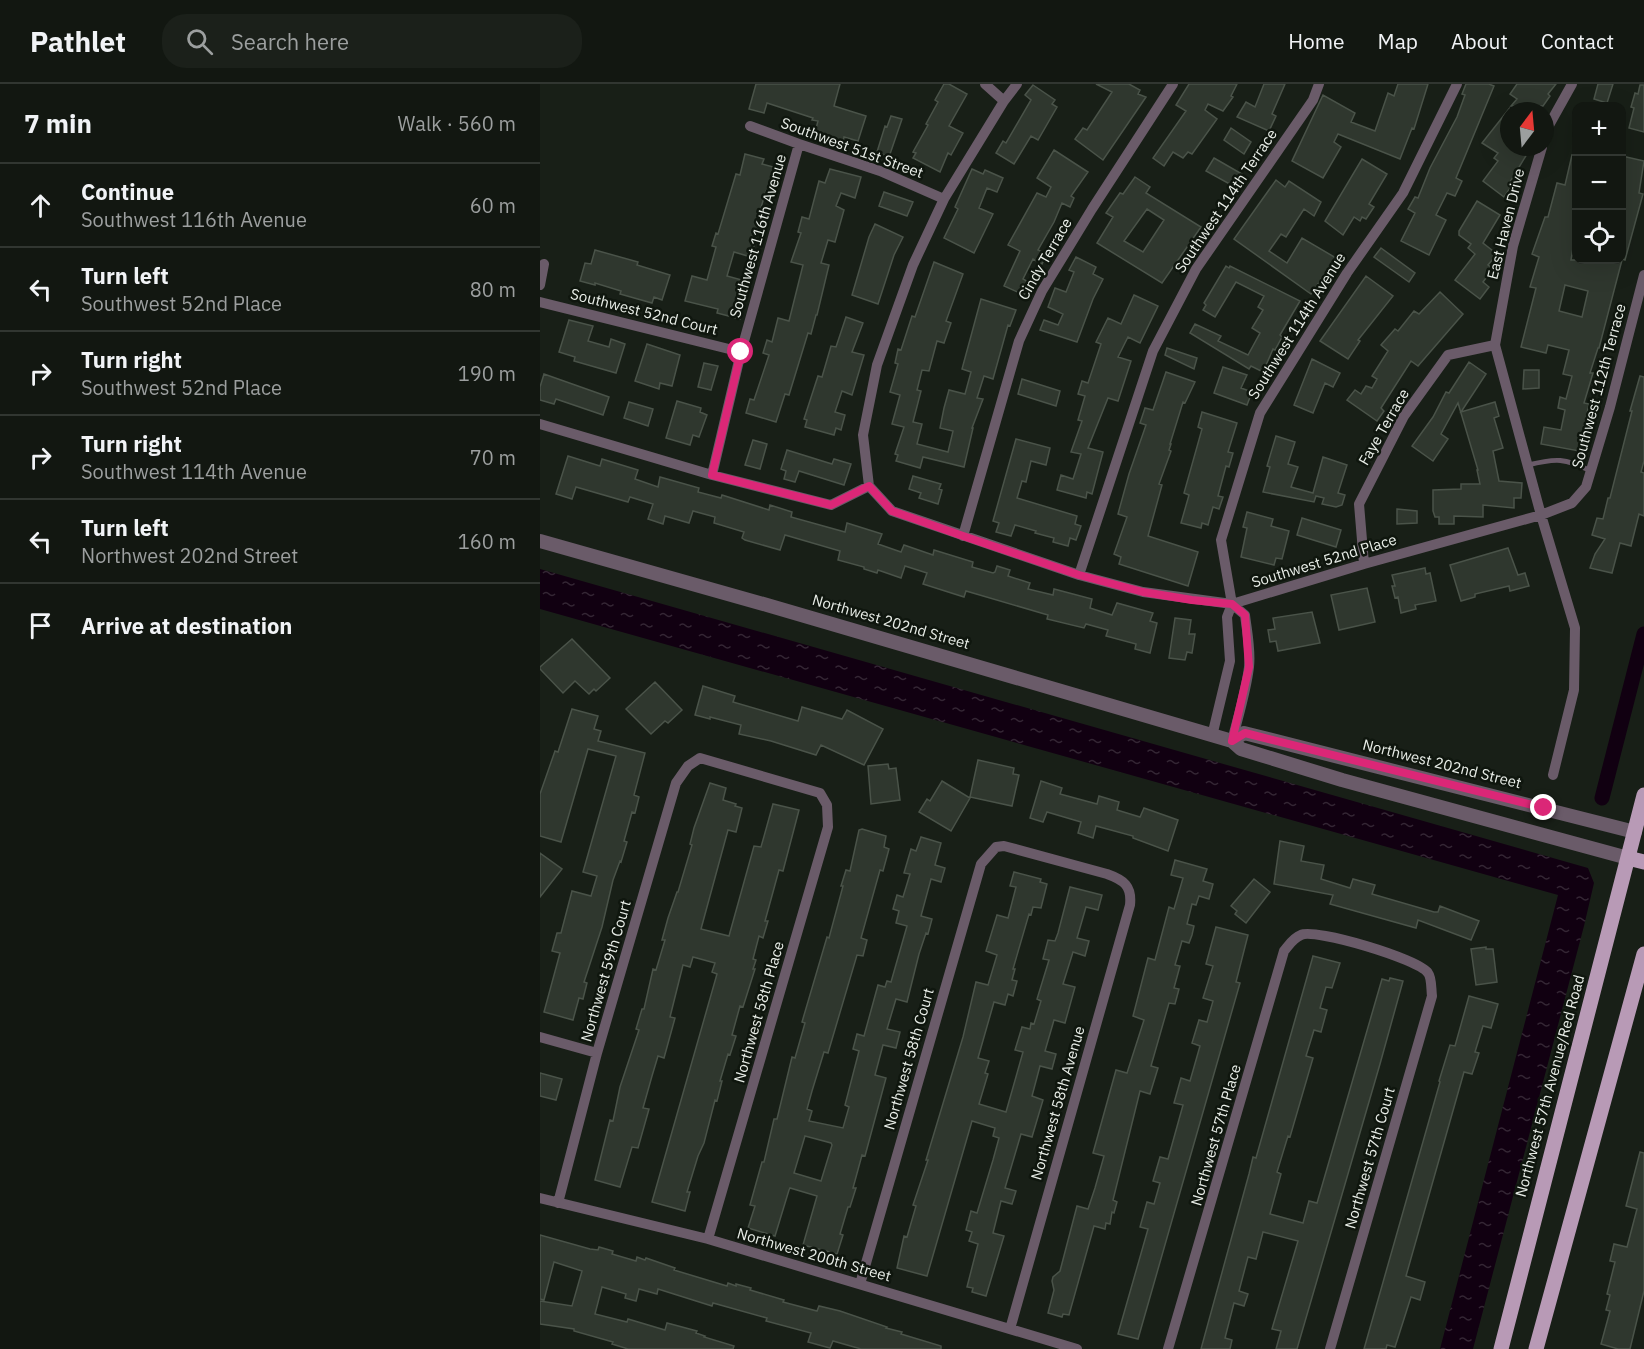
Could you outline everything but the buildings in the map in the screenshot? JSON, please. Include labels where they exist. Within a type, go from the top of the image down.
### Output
[{"type":"main road","name":"Northwest 57th Avenue/Red Road","points":[[1501,1349],[1628,858],[1639,833],[1644,795]]},
{"type":"main road","name":"Northwest 202nd Street","points":[[1628,858],[1644,862]]},
{"type":"main road","points":[[1536,1349],[1644,954]]},
{"type":"street","points":[[985,84],[1004,101]]},
{"type":"street","points":[[540,424],[712,475],[831,505],[869,486],[863,435],[877,365],[914,265],[944,199],[1004,101],[1017,84]]},
{"type":"street","name":"Cindy Terrace","points":[[963,536],[1019,341],[1042,291],[1173,84]]},
{"type":"street","name":"Southwest 114th Terrace","points":[[1079,575],[1153,351],[1196,270],[1313,100],[1319,84]]},
{"type":"street","name":"Southwest 114th Avenue","points":[[1212,735],[1227,675],[1230,643],[1227,617],[1232,604],[1221,540],[1260,412],[1347,273],[1403,193],[1458,84]]},
{"type":"street","points":[[1554,117],[1572,84]]},
{"type":"street","name":"Southwest 51st Street","points":[[750,126],[880,171],[944,199]]},
{"type":"street","name":"Southwest 116th Avenue","points":[[712,475],[741,352],[799,144]]},
{"type":"street","name":"East Haven Drive","points":[[1495,345],[1513,246],[1539,156]]},
{"type":"street","points":[[540,285],[544,264]]},
{"type":"street","name":"Southwest 112th Terrace","points":[[1541,515],[1572,504],[1586,487],[1610,407],[1644,275]]},
{"type":"street","name":"Southwest 52nd Court","points":[[540,302],[741,352]]},
{"type":"street","points":[[1495,345],[1541,515],[1575,628],[1574,690],[1553,775]]},
{"type":"street","name":"Faye Terrace","points":[[1364,564],[1359,504],[1404,416],[1448,355],[1495,345]]},
{"type":"street","name":"Southwest 52nd Place","points":[[869,486],[892,511],[1079,575],[1143,592],[1232,604],[1364,564],[1541,515]]},
{"type":"street","name":"Northwest 202nd Street","points":[[540,541],[767,604],[1212,735],[1232,741],[1241,749],[1342,780],[1628,858]]},
{"type":"street","name":"Southwest 114th Avenue","points":[[1232,604],[1245,615],[1249,667],[1232,741]]},
{"type":"street","points":[[1230,643],[1248,642]]},
{"type":"street","points":[[1227,675],[1247,679]]},
{"type":"street","name":"Northwest 202nd Street","points":[[1232,741],[1245,733],[1639,833]]},
{"type":"street","name":"Northwest 58th Place","points":[[700,758],[820,793],[827,805],[828,827],[708,1239]]},
{"type":"street","name":"Northwest 59th Court","points":[[558,1203],[597,1053],[676,783],[688,766],[700,758]]},
{"type":"street","name":"Northwest 58th Avenue","points":[[996,847],[1017,849],[1107,874],[1127,885],[1131,894],[1010,1329]]},
{"type":"street","name":"Northwest 58th Court","points":[[860,1284],[981,864],[996,847]]},
{"type":"street","name":"Northwest 57th Court","points":[[1301,934],[1325,935],[1420,965],[1430,974],[1432,996],[1330,1349]]},
{"type":"street","name":"Northwest 57th Place","points":[[1168,1349],[1284,951],[1301,934]]},
{"type":"street","points":[[540,1037],[597,1053]]},
{"type":"street","name":"Northwest 200th Street","points":[[540,1198],[708,1239],[1077,1349]]},
{"type":"lane","points":[[1528,465],[1555,459],[1566,460],[1591,471]]},
{"type":"water","points":[[540,569],[1588,868],[1594,883],[1584,926],[1473,1349],[1440,1349],[1558,895],[540,609]]},
{"type":"waterway","points":[[1602,798],[1644,634]]},
{"type":"route","points":[[741,352],[712,475],[831,505],[869,486],[892,511],[1079,575],[1143,592],[1232,604],[1245,615],[1249,650],[1249,667],[1232,741],[1245,733],[1544,808]]}]
